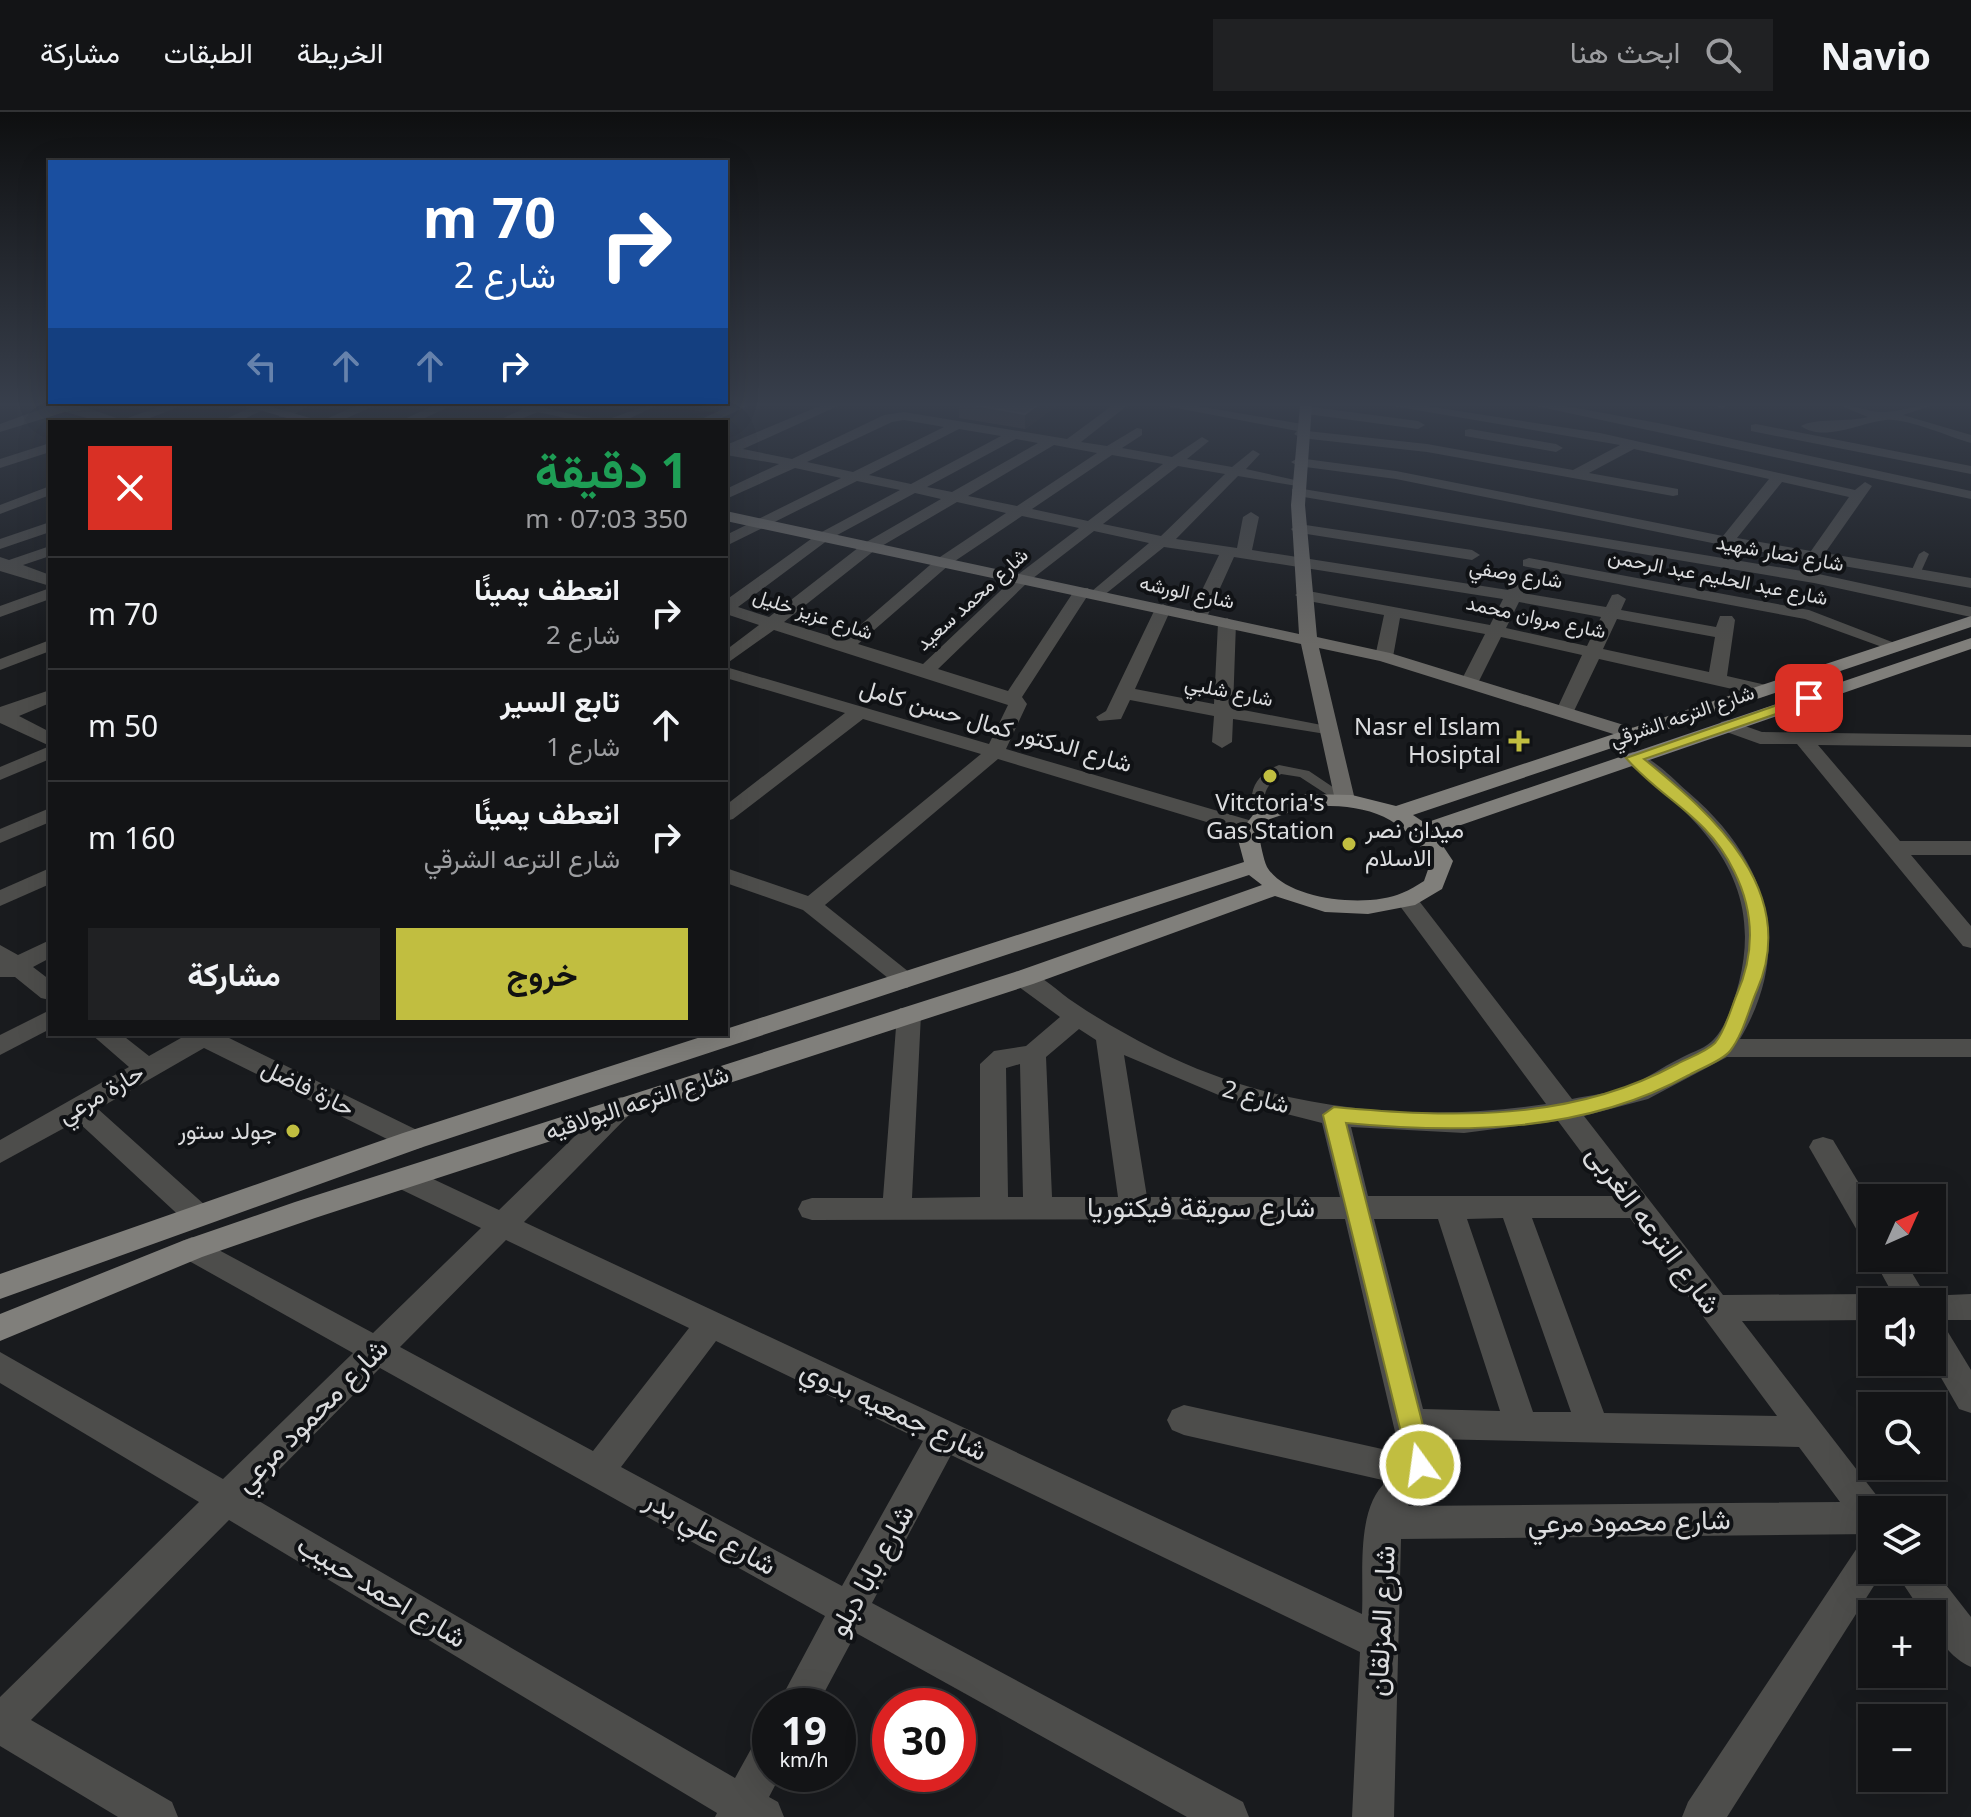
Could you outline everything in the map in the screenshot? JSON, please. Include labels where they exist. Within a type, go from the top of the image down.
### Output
[{"type":"main road","name":"شارع الترعه الشرقي","points":[[1422,831],[1633,746],[1759,689],[1971,621]]},
{"type":"main road","name":"شارع الترعه الشرقي","points":[[1394,814],[1633,746],[1728,726],[1971,643]]},
{"type":"main road","points":[[1306,800],[1345,800],[1394,814],[1422,831],[1436,850],[1440,870],[1430,888],[1408,902],[1353,909],[1312,902],[1278,887],[1255,866],[1247,846],[1257,822],[1306,800]]},
{"type":"main road","name":"شارع الترعه البولاقيه","points":[[0,1287],[196,1214],[413,1140],[1255,866]]},
{"type":"main road","name":"شارع الترعه البولاقيه","points":[[0,1328],[192,1249],[1024,978],[1278,887]]},
{"type":"street","points":[[728,494],[749,485]]},
{"type":"street","points":[[728,540],[841,485]]},
{"type":"street","name":"شارع وصفي","points":[[889,485],[1235,554],[1427,576],[1514,596],[1723,633]]},
{"type":"street","points":[[728,608],[823,537],[920,485]]},
{"type":"street","points":[[728,657],[869,547],[978,485]]},
{"type":"street","points":[[845,647],[943,562],[1060,485]]},
{"type":"street","name":"شارع محمد سعيد","points":[[925,672],[1022,579],[1146,485]]},
{"type":"street","points":[[811,905],[995,752],[1018,707],[1012,698],[1090,594],[1162,541],[1221,485]]},
{"type":"street","name":"شارع نصار شهيد","points":[[1287,485],[1545,533],[1814,578],[1971,612]]},
{"type":"street","points":[[1443,485],[1610,518],[1673,492],[1725,485]]},
{"type":"street","points":[[1630,485],[1673,492]]},
{"type":"street","points":[[1667,485],[1727,541],[1971,583]]},
{"type":"street","points":[[1727,541],[1772,485]]},
{"type":"street","points":[[1814,557],[1862,490],[1822,485]]},
{"type":"street","points":[[1923,485],[1971,495]]},
{"type":"street","points":[[1297,487],[1305,640],[1325,731],[1345,800]]},
{"type":"street","points":[[0,510],[48,491]]},
{"type":"street","points":[[0,498],[17,503]]},
{"type":"street","points":[[1470,681],[1557,508]]},
{"type":"street","name":"شارع الورشه","points":[[728,516],[1384,657],[1565,711],[1633,746]]},
{"type":"street","points":[[1198,617],[1235,554],[1251,517]]},
{"type":"street","points":[[1598,542],[1610,518]]},
{"type":"street","points":[[0,544],[48,528]]},
{"type":"street","points":[[1299,529],[1472,555]]},
{"type":"street","points":[[3,565],[48,552]]},
{"type":"street","name":"شارع عبد الحليم عبد الرحمن","points":[[1529,563],[1627,573],[1827,620],[1896,647]]},
{"type":"street","points":[[3,565],[48,580]]},
{"type":"street","points":[[1565,711],[1614,612],[1627,573]]},
{"type":"street","points":[[1417,615],[1427,576]]},
{"type":"street","points":[[0,612],[48,594]]},
{"type":"street","name":"شارع مروان محمد","points":[[1303,595],[1496,631],[1759,689]]},
{"type":"street","points":[[1717,679],[1730,598]]},
{"type":"street","points":[[1106,717],[1114,715],[1163,609]]},
{"type":"street","name":"شارع عزيز خليل","points":[[728,610],[1012,698]]},
{"type":"street","points":[[1384,657],[1393,611]]},
{"type":"street","points":[[1222,742],[1227,623]]},
{"type":"street","points":[[0,665],[48,646]]},
{"type":"street","name":"شارع الدكتور كمال حسن كامل","points":[[728,673],[995,752],[1257,822]]},
{"type":"street","name":"شارع شلبي","points":[[1125,693],[1325,731]]},
{"type":"street","points":[[1,715],[48,697]]},
{"type":"street","points":[[728,813],[858,713]]},
{"type":"street","points":[[1,715],[48,739]]},
{"type":"street","points":[[1728,726],[1760,738],[1804,741],[1971,741]]},
{"type":"street","points":[[1804,741],[1890,848],[1971,941]]},
{"type":"street","points":[[1633,746],[1723,839],[1742,871],[1755,903],[1760,937],[1757,970],[1722,1048],[1969,1051]]},
{"type":"street","points":[[0,774],[48,753]]},
{"type":"street","points":[[0,837],[48,815]]},
{"type":"street","points":[[1890,848],[1971,848]]},
{"type":"street","points":[[0,899],[48,876]]},
{"type":"street","points":[[728,876],[811,905],[907,980]]},
{"type":"street","name":"شارع الترعه الغربى","points":[[1408,902],[1858,1499]]},
{"type":"street","points":[[5,964],[48,949]]},
{"type":"street","points":[[5,964],[48,991]]},
{"type":"street","name":"شارع 2","points":[[1024,978],[1075,1018],[1109,1039],[1213,1085],[1272,1103],[1334,1115],[1430,1123],[1522,1118],[1565,1111],[1642,1092],[1722,1048]]},
{"type":"street","points":[[897,1208],[909,1014]]},
{"type":"street","points":[[994,1208],[993,1064],[1003,1057],[1033,1054],[1075,1018]]},
{"type":"street","points":[[0,1046],[48,1019]]},
{"type":"street","points":[[107,1036],[147,1068]]},
{"type":"street","name":"حارة مرعي","points":[[0,1153],[204,1036]]},
{"type":"street","name":"حارة فاضل","points":[[208,1036],[413,1140]]},
{"type":"street","points":[[1109,1039],[1134,1208]]},
{"type":"street","points":[[1033,1054],[1038,1208]]},
{"type":"street","points":[[79,1107],[196,1214]]},
{"type":"street","name":"شارع محمود مرعي","points":[[0,1724],[621,1107]]},
{"type":"street","points":[[1184,1420],[1420,1473],[1334,1115]]},
{"type":"street","points":[[1823,1147],[1858,1207]]},
{"type":"street","name":"شارع جمعيه بدوي","points":[[406,1179],[1380,1642]]},
{"type":"street","points":[[1449,1207],[1521,1426]]},
{"type":"street","points":[[1513,1207],[1593,1428]]},
{"type":"street","name":"شارع سويقة فيكتوريا","points":[[812,1209],[1638,1207]]},
{"type":"street","name":"شارع علي بدر","points":[[192,1249],[1228,1817]]},
{"type":"street","points":[[1714,1308],[1858,1307]]},
{"type":"street","points":[[1946,1307],[1971,1307]]},
{"type":"street","points":[[598,1471],[711,1323]]},
{"type":"street","points":[[1946,1357],[1971,1399]]},
{"type":"street","name":"شارع احمد حبيب","points":[[0,1366],[747,1813]]},
{"type":"street","points":[[1410,1424],[1808,1432]]},
{"type":"street","name":"شارع بابا دبلو","points":[[806,1688],[945,1434]]},
{"type":"street","name":"شارع المزلقان","points":[[1373,1817],[1384,1509],[1390,1498],[1420,1473]]},
{"type":"street","name":"شارع محمود مرعي","points":[[1385,1523],[1858,1518]]},
{"type":"street","points":[[1703,1817],[1858,1579]]},
{"type":"street","points":[[1923,1584],[1971,1648]]},
{"type":"street","points":[[0,1724],[157,1817]]},
{"type":"street","points":[[747,1813],[755,1792]]},
{"type":"lane","points":[[1915,574],[1924,554]]},
{"type":"lane","points":[[1257,822],[1256,791],[1279,769],[1304,774],[1345,800]]},
{"type":"place","name":"Nasr el Islam Hosiptal","points":[[1519,741]]},
{"type":"place","name":"Vitctoria's Gas Station","points":[[1270,776]]},
{"type":"place","name":"ميدان نصر الاسلام","points":[[1349,844]]},
{"type":"place","name":"جولد ستور","points":[[293,1131]]},
{"type":"route","points":[[1420,1465],[1334,1115],[1430,1123],[1522,1118],[1565,1111],[1642,1092],[1722,1048],[1745,1003],[1757,970],[1760,937],[1755,903],[1742,871],[1723,839],[1698,810],[1633,758],[1809,698]]}]
